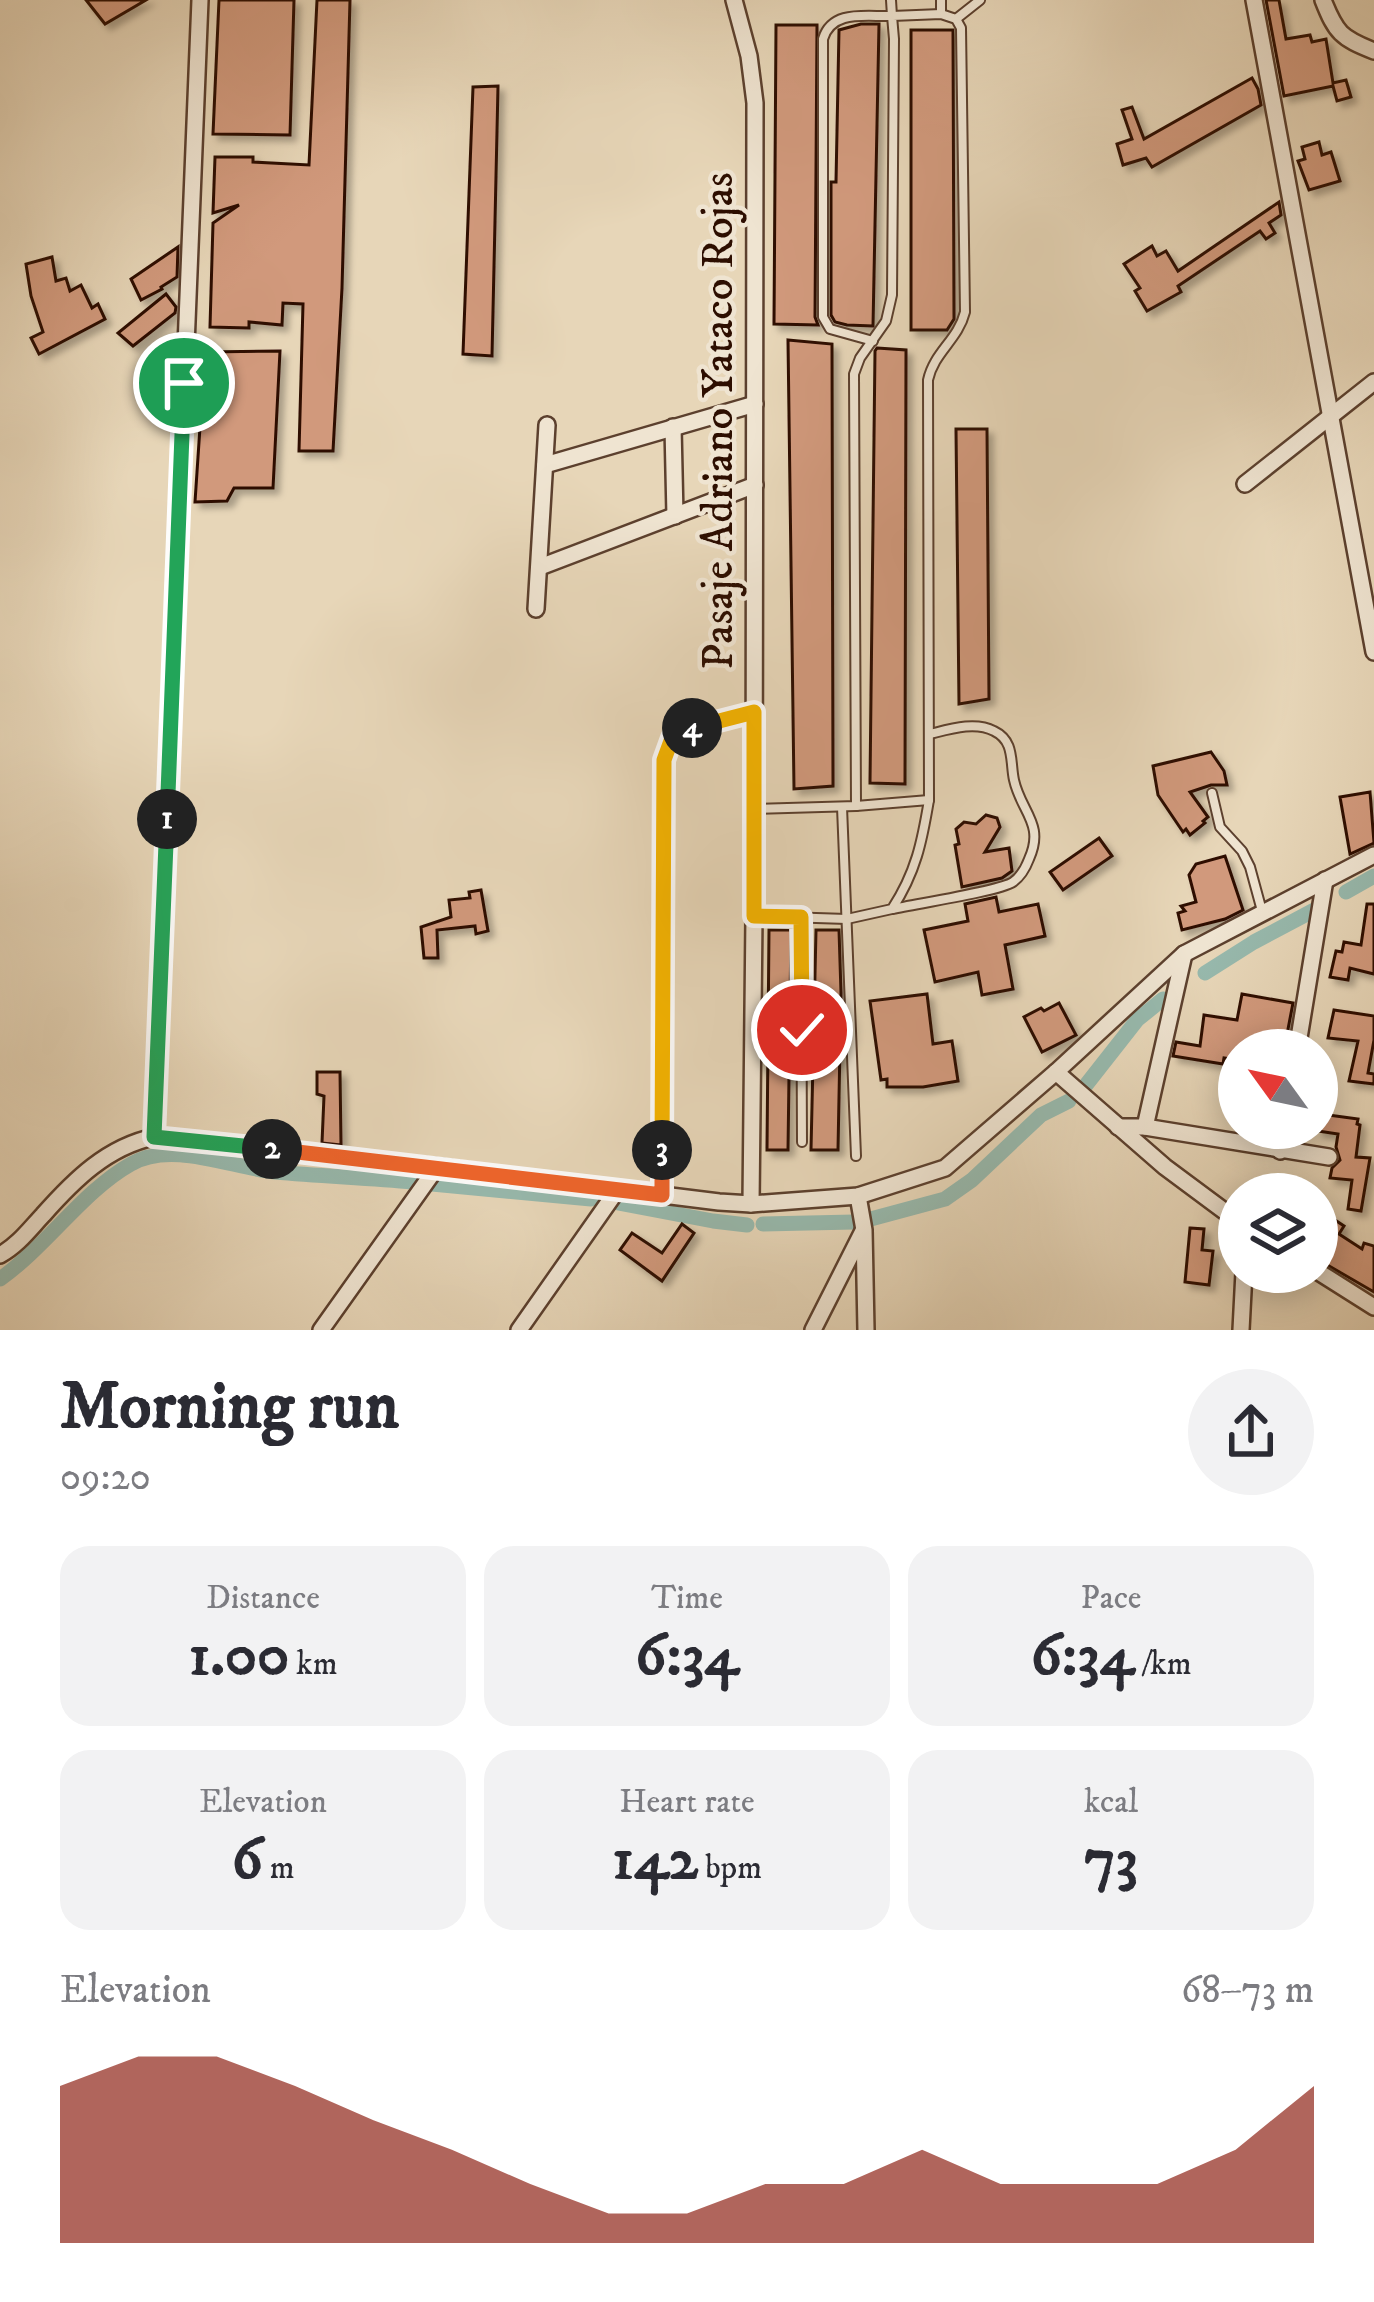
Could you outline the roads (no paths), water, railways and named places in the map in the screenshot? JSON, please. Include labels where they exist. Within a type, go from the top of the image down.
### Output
[{"type":"street","points":[[154,1137],[200,0]]},
{"type":"street","name":"Pasaje Adriano Yataco Rojas","points":[[734,0],[755,103],[751,1204]]},
{"type":"street","points":[[1254,0],[1374,652]]},
{"type":"street","points":[[1323,0],[1340,36],[1374,51]]},
{"type":"street","points":[[1245,484],[1374,382]]},
{"type":"street","points":[[545,465],[755,404]]},
{"type":"street","points":[[536,609],[547,424]]},
{"type":"street","points":[[673,428],[675,516]]},
{"type":"street","points":[[540,567],[754,485]]},
{"type":"street","points":[[662,1195],[664,760],[672,738],[682,731],[754,712]]},
{"type":"street","points":[[0,1255],[14,1247],[72,1182],[130,1142],[154,1137],[751,1204],[858,1196],[945,1168],[1184,954],[1374,855]]},
{"type":"street","points":[[1300,1029],[1324,880]]},
{"type":"street","points":[[1145,1127],[1184,954]]},
{"type":"street","points":[[1057,1072],[1218,1206]]},
{"type":"street","points":[[1118,1127],[1145,1127],[1329,1157]]},
{"type":"street","points":[[321,1330],[437,1167]]},
{"type":"street","points":[[519,1330],[618,1189]]},
{"type":"street","points":[[858,1196],[864,1230],[866,1330]]},
{"type":"street","points":[[813,1330],[864,1230]]},
{"type":"street","points":[[1338,1284],[1374,1307]]},
{"type":"street","points":[[1241,1330],[1243,1293]]},
{"type":"lane","points":[[856,806],[854,374],[886,321],[892,295],[891,0]]},
{"type":"lane","points":[[941,0],[941,14]]},
{"type":"lane","points":[[956,19],[980,0]]},
{"type":"lane","points":[[873,340],[830,328],[823,317],[823,38],[825,29],[839,17],[941,14],[956,19],[962,28],[965,312],[962,327],[931,363],[928,380],[929,800],[921,848],[909,883],[892,909]]},
{"type":"lane","points":[[754,916],[847,919],[1012,884],[1034,849],[1036,827],[1019,796],[1011,751],[1003,736],[977,726],[930,734]]},
{"type":"lane","points":[[1212,794],[1220,827],[1250,867],[1263,913]]},
{"type":"lane","points":[[754,808],[929,800]]},
{"type":"lane","points":[[842,807],[856,1156]]},
{"type":"lane","points":[[801,917],[802,1142]]},
{"type":"waterway","points":[[1346,892],[1374,876]]},
{"type":"waterway","points":[[1205,973],[1320,907]]},
{"type":"waterway","points":[[1086,1085],[1137,1020],[1163,999]]},
{"type":"waterway","points":[[867,1220],[945,1199],[1041,1115],[1069,1101]]},
{"type":"waterway","points":[[0,1279],[97,1189],[147,1157],[183,1155],[275,1172],[413,1182]]},
{"type":"waterway","points":[[432,1184],[591,1199]]},
{"type":"waterway","points":[[618,1203],[747,1225]]},
{"type":"waterway","points":[[763,1224],[854,1222]]}]
